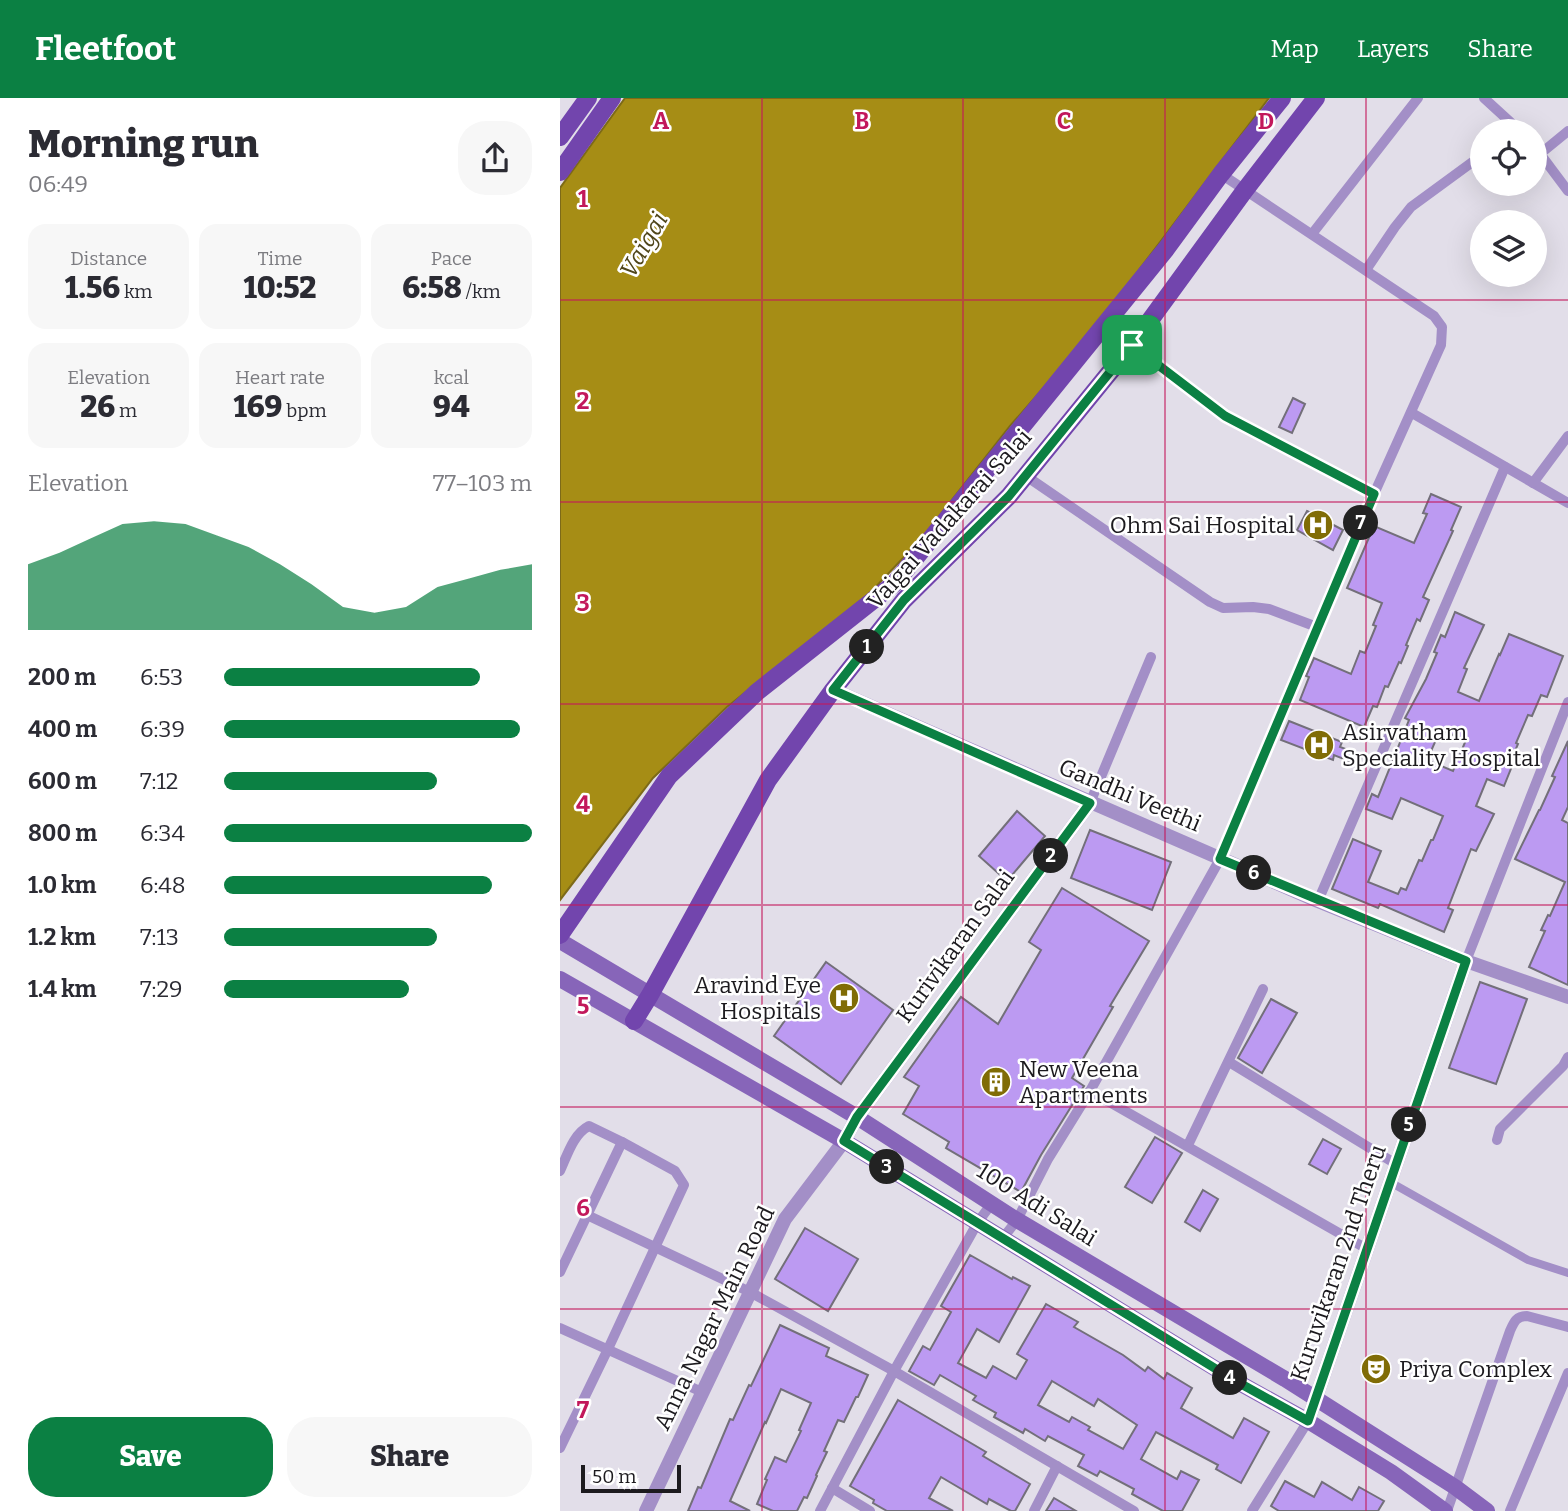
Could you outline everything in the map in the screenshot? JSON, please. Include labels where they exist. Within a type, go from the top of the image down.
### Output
[{"type":"main road","points":[[560,137],[588,98]]},
{"type":"main road","points":[[560,172],[612,98]]},
{"type":"main road","name":"Vaigai Vadakarai Salai","points":[[560,935],[669,776],[757,692],[895,583],[1166,250],[1221,174],[1282,98]]},
{"type":"main road","name":"Vaigai Vadakarai Salai","points":[[634,1021],[768,780],[833,690],[904,600],[1009,496],[1132,345],[1316,98]]},
{"type":"main road","name":"100 Adi Salai","points":[[560,941],[857,1117],[1017,1220],[1316,1398],[1455,1487],[1487,1511]]},
{"type":"main road","name":"100 Adi Salai","points":[[560,979],[844,1141],[1234,1380],[1391,1472],[1446,1511]]},
{"type":"street","points":[[1312,234],[1418,98]]},
{"type":"street","points":[[1484,98],[1506,119]]},
{"type":"street","points":[[1547,144],[1568,131]]},
{"type":"street","points":[[1547,162],[1568,191]]},
{"type":"street","points":[[1366,270],[1411,206],[1470,164]]},
{"type":"street","points":[[1003,1238],[1017,1220],[1048,1159],[1090,1090],[1220,859],[1374,494],[1441,345],[1442,327],[1434,316],[1221,174]]},
{"type":"street","points":[[1132,345],[1225,416],[1374,494]]},
{"type":"street","points":[[1412,413],[1568,503]]},
{"type":"street","points":[[1533,483],[1568,436]]},
{"type":"street","points":[[1318,901],[1505,467]]},
{"type":"street","points":[[1026,475],[1210,602],[1223,607],[1269,609],[1317,627]]},
{"type":"street","points":[[1090,803],[1151,657]]},
{"type":"street","name":"Gandhi Veethi","points":[[833,690],[1318,901],[1466,961],[1568,997]]},
{"type":"street","points":[[1466,961],[1568,702]]},
{"type":"street","name":"Kurivikaran Salai","points":[[857,1117],[1090,803]]},
{"type":"street","name":"Kuruvikaran 2nd Theru","points":[[1308,1421],[1466,961]]},
{"type":"street","points":[[1188,1145],[1263,989]]},
{"type":"street","points":[[1497,1140],[1500,1129],[1563,1066],[1568,1057]]},
{"type":"street","points":[[1229,1062],[1396,1164]]},
{"type":"street","points":[[1090,1090],[1367,1249]]},
{"type":"street","name":"Anna Nagar Main Road","points":[[646,1511],[785,1219],[844,1141],[857,1117]]},
{"type":"street","points":[[560,1171],[577,1136],[582,1129],[589,1126],[675,1171],[684,1185],[560,1448]]},
{"type":"street","points":[[560,1272],[622,1142]]},
{"type":"street","points":[[1390,1182],[1528,1260],[1568,1273]]},
{"type":"street","points":[[820,1511],[894,1371],[978,1222],[992,1203]]},
{"type":"street","points":[[587,1215],[750,1292],[894,1371],[1134,1511]]},
{"type":"street","points":[[1446,1511],[1515,1320],[1520,1316],[1527,1316],[1568,1327]]},
{"type":"street","points":[[560,1328],[702,1392]]},
{"type":"street","points":[[1510,1511],[1568,1373]]},
{"type":"street","points":[[1252,1511],[1308,1421]]},
{"type":"street","points":[[1034,1511],[1057,1466]]},
{"type":"street","points":[[832,1488],[870,1511]]},
{"type":"water","name":"Vaigai","points":[[625,98],[1269,98],[1089,336],[1010,426],[922,538],[869,594],[727,707],[653,778],[560,900],[560,188]]},
{"type":"building","points":[[1293,398],[1305,404],[1292,433],[1279,427]]},
{"type":"building","points":[[1431,494],[1461,507],[1423,597],[1429,600],[1420,621],[1417,619],[1401,663],[1399,662],[1388,687],[1385,686],[1377,707],[1373,706],[1364,727],[1300,700],[1314,658],[1351,674],[1360,651],[1365,653],[1382,603],[1347,588],[1374,526],[1414,543],[1427,514],[1423,513]]},
{"type":"building","points":[[1307,511],[1343,530],[1333,550],[1297,530]]},
{"type":"building","points":[[1455,612],[1484,625],[1464,668],[1467,669],[1458,692],[1479,701],[1509,634],[1563,656],[1547,697],[1541,695],[1532,716],[1528,715],[1516,743],[1518,744],[1509,765],[1512,766],[1504,786],[1487,779],[1476,806],[1494,814],[1476,851],[1471,849],[1448,908],[1453,910],[1444,932],[1380,904],[1378,908],[1332,889],[1353,839],[1381,851],[1368,882],[1398,894],[1401,888],[1406,890],[1419,860],[1422,861],[1433,840],[1443,816],[1401,798],[1392,819],[1366,809],[1372,794],[1378,797],[1409,720],[1405,718],[1426,679],[1441,635],[1445,637]],"holes":[[[1443,731],[1466,740],[1453,771],[1427,760],[1439,733],[1442,734]]]},
{"type":"building","points":[[1289,721],[1342,742],[1340,747],[1362,755],[1359,765],[1334,755],[1333,760],[1281,740]]},
{"type":"building","points":[[1568,741],[1568,807],[1562,820],[1568,823],[1568,985],[1529,967],[1545,931],[1541,930],[1565,882],[1515,859],[1555,777],[1552,776]]},
{"type":"building","points":[[1017,811],[1045,836],[1007,881],[979,856]]},
{"type":"building","points":[[1090,830],[1171,862],[1152,910],[1071,878]]},
{"type":"building","points":[[1062,888],[1149,941],[1110,1006],[1113,1007],[1072,1078],[1084,1086],[1021,1192],[946,1148],[949,1142],[903,1114],[919,1086],[904,1077],[961,997],[998,1024],[1041,950],[1029,942]]},
{"type":"building","points":[[826,962],[893,1010],[841,1084],[774,1036]]},
{"type":"building","points":[[1480,982],[1527,999],[1496,1084],[1449,1068]]},
{"type":"building","points":[[1271,999],[1297,1013],[1262,1073],[1238,1058]]},
{"type":"building","points":[[1155,1137],[1182,1153],[1152,1203],[1125,1187]]},
{"type":"building","points":[[1323,1139],[1341,1149],[1327,1174],[1309,1164]]},
{"type":"building","points":[[1203,1190],[1218,1199],[1200,1231],[1185,1222]]},
{"type":"building","points":[[805,1228],[858,1259],[828,1311],[775,1279]]},
{"type":"building","points":[[970,1255],[1030,1286],[999,1342],[977,1329],[958,1363],[986,1378],[993,1366],[1016,1379],[1027,1360],[1017,1354],[1046,1304],[1078,1322],[1074,1327],[1145,1371],[1148,1367],[1164,1379],[1167,1373],[1192,1388],[1181,1408],[1233,1438],[1244,1418],[1269,1432],[1241,1483],[1216,1469],[1218,1465],[1156,1432],[1141,1459],[1177,1479],[1181,1471],[1199,1480],[1182,1511],[1163,1511],[1132,1494],[1134,1489],[1100,1471],[1097,1476],[1078,1466],[1084,1455],[1048,1436],[1045,1441],[1025,1429],[1023,1433],[994,1417],[996,1413],[973,1400],[976,1396],[940,1375],[934,1385],[909,1371],[923,1346],[930,1350],[951,1312],[941,1306]],"holes":[[[1052,1381],[1094,1406],[1098,1399],[1137,1425],[1123,1449],[1088,1430],[1090,1427],[1072,1417],[1069,1422],[1038,1405]]]},
{"type":"building","points":[[780,1325],[829,1348],[826,1356],[868,1375],[858,1397],[844,1422],[838,1420],[824,1451],[827,1452],[817,1476],[807,1498],[804,1497],[797,1511],[773,1511],[757,1504],[775,1457],[786,1462],[811,1403],[781,1389],[730,1501],[750,1511],[688,1511],[698,1487],[701,1488],[730,1419],[733,1420]]},
{"type":"building","points":[[898,1400],[986,1452],[983,1456],[1030,1484],[1015,1511],[989,1499],[987,1504],[941,1477],[929,1498],[953,1511],[887,1511],[850,1486]]},
{"type":"building","points":[[1285,1481],[1314,1497],[1322,1482],[1352,1500],[1359,1487],[1384,1501],[1378,1511],[1279,1511],[1271,1506]]},
{"type":"building","points":[[1054,1498],[1076,1511],[1046,1511]]},
{"type":"place","name":"Ohm Sai Hospital","points":[[1318,525]]},
{"type":"place","name":"Asirvatham Speciality Hospital","points":[[1319,745]]},
{"type":"place","name":"Aravind Eye Hospitals","points":[[844,998]]},
{"type":"place","name":"New Veena Apartments","points":[[996,1082]]},
{"type":"place","name":"Priya Complex","points":[[1376,1369]]},
{"type":"route","points":[[1132,345],[1225,416],[1374,494],[1220,859],[1466,961],[1308,1421],[1234,1380],[844,1141],[857,1117],[1090,803],[833,690],[904,600],[1009,496],[1132,345]]}]
